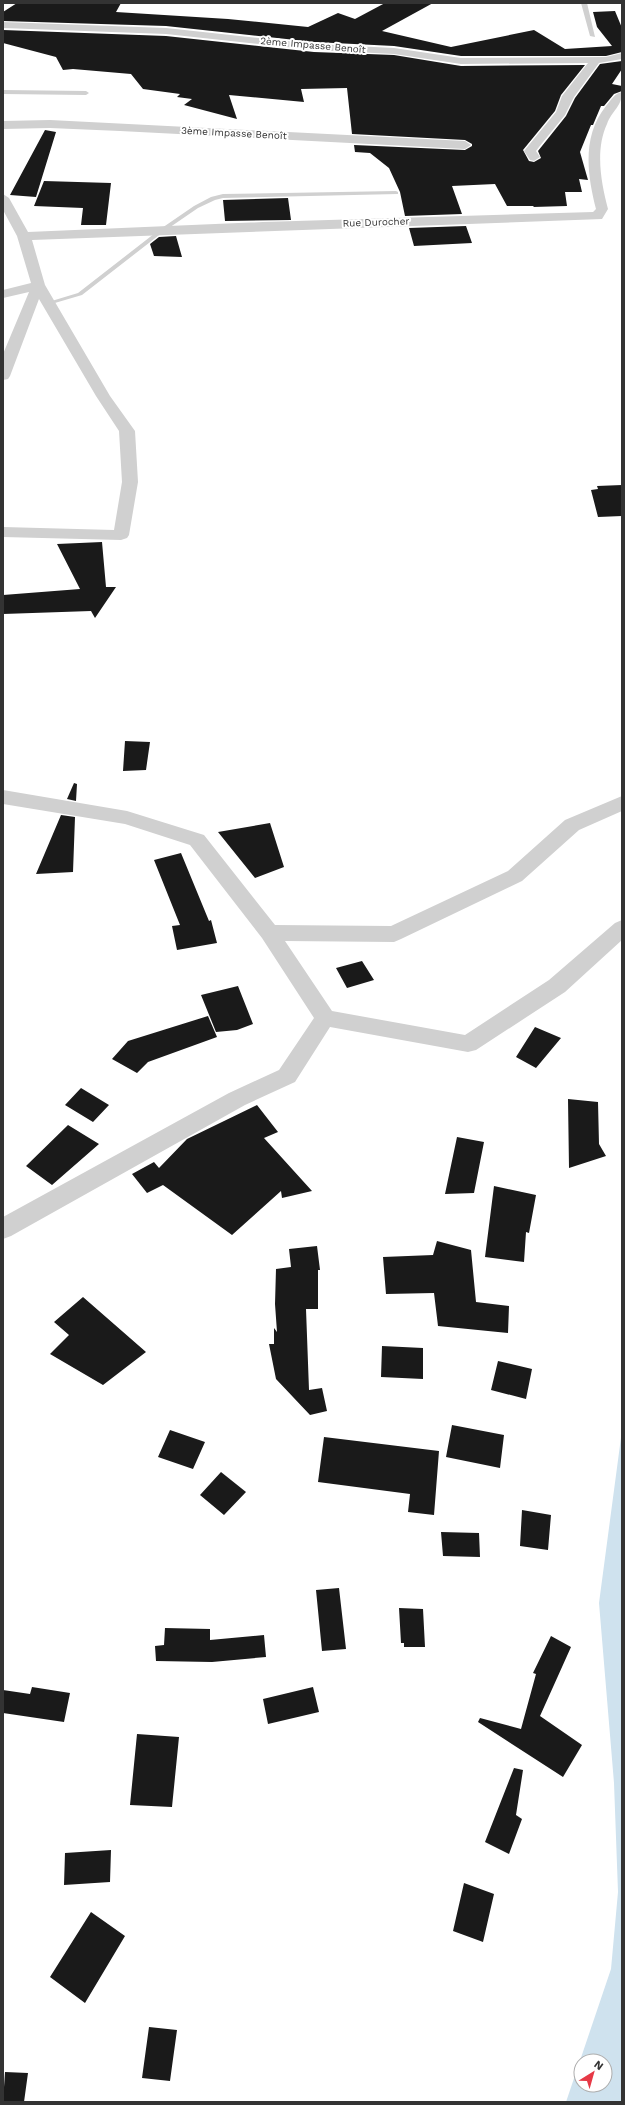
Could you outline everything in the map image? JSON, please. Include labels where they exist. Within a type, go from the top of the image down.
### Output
[{"type":"street","name":"2ème Impasse Benoît","points":[[3,25],[166,31],[314,47],[394,51],[461,61],[606,60],[622,56]]},
{"type":"street","points":[[534,157],[530,151],[561,113],[568,96],[596,60]]},
{"type":"street","name":"Rue Durocher","points":[[24,236],[295,225],[597,216],[602,209],[596,187],[595,150],[600,125],[611,107],[622,95]]},
{"type":"street","name":"3ème Impasse Benoît","points":[[3,124],[105,126],[465,145]]},
{"type":"street","points":[[3,198],[24,236],[38,285],[103,396],[127,431],[130,482],[121,535],[3,532]]},
{"type":"street","points":[[3,294],[38,285]]},
{"type":"street","points":[[3,376],[6,364],[38,285]]},
{"type":"street","points":[[3,797],[127,818],[197,840],[269,933],[325,1018],[468,1044],[557,986],[622,928]]},
{"type":"street","points":[[269,933],[394,934],[515,876],[572,825],[622,803]]},
{"type":"street","points":[[3,1229],[237,1099],[287,1076],[325,1018]]},
{"type":"lane","points":[[584,3],[593,36]]},
{"type":"lane","points":[[3,92],[86,93]]},
{"type":"lane","points":[[48,303],[80,294],[161,231],[196,207],[213,198],[223,196],[396,193]]},
{"type":"water","points":[[622,1430],[622,2102],[566,2102],[573,2081],[573,2093],[613,2093],[613,2053],[583,2053],[611,1969],[618,1892],[614,1783],[599,1603]]},
{"type":"building","points":[[17,3],[121,3],[116,12],[228,19],[308,27],[338,13],[355,19],[385,3],[433,3],[382,31],[451,47],[534,30],[565,49],[612,46],[597,27],[593,12],[615,11],[622,28],[622,52],[606,56],[461,56],[394,46],[314,42],[166,26],[3,21],[3,12]]},
{"type":"building","points":[[3,30],[166,36],[314,52],[394,55],[461,66],[585,65],[561,95],[555,111],[523,150],[529,161],[534,162],[541,158],[538,151],[566,116],[575,98],[600,64],[622,61],[622,69],[612,84],[622,86],[622,91],[614,94],[604,106],[601,106],[593,125],[591,125],[580,152],[588,180],[579,179],[582,192],[565,192],[567,206],[507,206],[495,184],[452,186],[462,214],[405,216],[400,192],[389,168],[370,153],[355,152],[354,145],[465,150],[472,146],[472,144],[465,140],[352,134],[347,88],[301,89],[304,102],[229,95],[237,119],[184,105],[192,99],[177,97],[180,94],[143,89],[131,74],[73,69],[63,70],[56,57],[3,43]]},
{"type":"building","points":[[45,130],[56,132],[36,197],[10,195]]},
{"type":"building","points":[[44,181],[111,183],[106,225],[81,225],[83,208],[34,206]]},
{"type":"building","points":[[288,198],[291,220],[225,221],[223,200]]},
{"type":"building","points":[[466,226],[472,243],[414,246],[409,228]]},
{"type":"building","points":[[176,236],[182,257],[154,256],[150,244],[159,237]]},
{"type":"building","points":[[622,485],[622,516],[598,517],[591,490],[598,489],[597,486]]},
{"type":"building","points":[[102,542],[106,587],[116,587],[95,618],[91,611],[3,614],[3,595],[80,589],[57,544]]},
{"type":"building","points":[[125,741],[150,742],[146,770],[123,771]]},
{"type":"building","points":[[74,783],[77,784],[76,801],[67,799]]},
{"type":"building","points":[[61,815],[75,817],[73,872],[36,874]]},
{"type":"building","points":[[270,823],[284,867],[255,878],[218,832]]},
{"type":"building","points":[[181,853],[209,921],[211,920],[217,943],[177,950],[172,926],[180,925],[154,860]]},
{"type":"building","points":[[362,961],[374,980],[347,988],[336,968]]},
{"type":"building","points":[[238,986],[253,1024],[237,1030],[216,1032],[201,995]]},
{"type":"building","points":[[208,1016],[217,1037],[148,1062],[137,1073],[112,1059],[128,1041]]},
{"type":"building","points":[[535,1027],[561,1038],[536,1068],[516,1057]]},
{"type":"building","points":[[81,1088],[109,1105],[93,1122],[65,1105]]},
{"type":"building","points":[[568,1099],[598,1102],[599,1144],[606,1156],[569,1168]]},
{"type":"building","points":[[257,1105],[278,1132],[264,1138],[312,1191],[282,1198],[281,1191],[232,1235],[163,1185],[147,1193],[132,1174],[154,1162],[159,1168],[187,1139]]},
{"type":"building","points":[[68,1125],[99,1144],[52,1185],[26,1166]]},
{"type":"building","points":[[457,1137],[484,1142],[474,1193],[445,1194]]},
{"type":"building","points":[[494,1186],[536,1195],[529,1233],[526,1232],[524,1262],[485,1257]]},
{"type":"building","points":[[437,1241],[471,1250],[476,1302],[509,1306],[508,1333],[438,1326],[434,1293],[386,1294],[383,1257],[433,1255]]},
{"type":"building","points":[[317,1246],[320,1270],[318,1270],[318,1309],[306,1309],[309,1390],[322,1388],[327,1411],[310,1415],[276,1379],[269,1344],[274,1344],[274,1328],[277,1332],[275,1304],[276,1269],[291,1267],[289,1249]]},
{"type":"building","points":[[83,1297],[146,1352],[103,1385],[50,1354],[69,1335],[54,1322]]},
{"type":"building","points":[[382,1346],[423,1348],[423,1379],[381,1377]]},
{"type":"building","points":[[498,1361],[532,1369],[526,1399],[491,1390]]},
{"type":"building","points":[[452,1425],[504,1435],[500,1468],[446,1457]]},
{"type":"building","points":[[170,1430],[205,1442],[193,1469],[158,1457]]},
{"type":"building","points":[[324,1437],[439,1451],[434,1515],[408,1512],[410,1494],[318,1482]]},
{"type":"building","points":[[221,1472],[246,1492],[224,1515],[200,1495]]},
{"type":"building","points":[[522,1510],[551,1515],[548,1550],[520,1546]]},
{"type":"building","points":[[441,1532],[479,1533],[480,1557],[443,1556]]},
{"type":"building","points":[[339,1588],[346,1649],[322,1651],[316,1590]]},
{"type":"building","points":[[399,1608],[423,1609],[425,1647],[404,1647],[404,1643],[401,1643]]},
{"type":"building","points":[[165,1628],[210,1629],[210,1640],[264,1635],[266,1657],[212,1662],[156,1661],[155,1646],[164,1645]]},
{"type":"building","points":[[551,1636],[571,1647],[540,1716],[582,1745],[563,1777],[478,1722],[480,1718],[521,1729],[536,1674],[533,1673]]},
{"type":"building","points":[[32,1687],[70,1693],[64,1722],[3,1713],[3,1690],[30,1694]]},
{"type":"building","points":[[313,1687],[319,1712],[268,1724],[263,1699]]},
{"type":"building","points":[[137,1734],[179,1737],[172,1807],[130,1805]]},
{"type":"building","points":[[514,1768],[523,1770],[516,1815],[522,1819],[509,1854],[485,1842]]},
{"type":"building","points":[[111,1850],[110,1882],[64,1885],[65,1853]]},
{"type":"building","points":[[464,1883],[494,1894],[483,1942],[453,1931]]},
{"type":"building","points":[[91,1912],[125,1936],[85,2003],[50,1977]]},
{"type":"building","points":[[149,2027],[177,2030],[170,2081],[142,2078]]},
{"type":"building","points":[[5,2072],[28,2073],[24,2102],[3,2102]]}]
